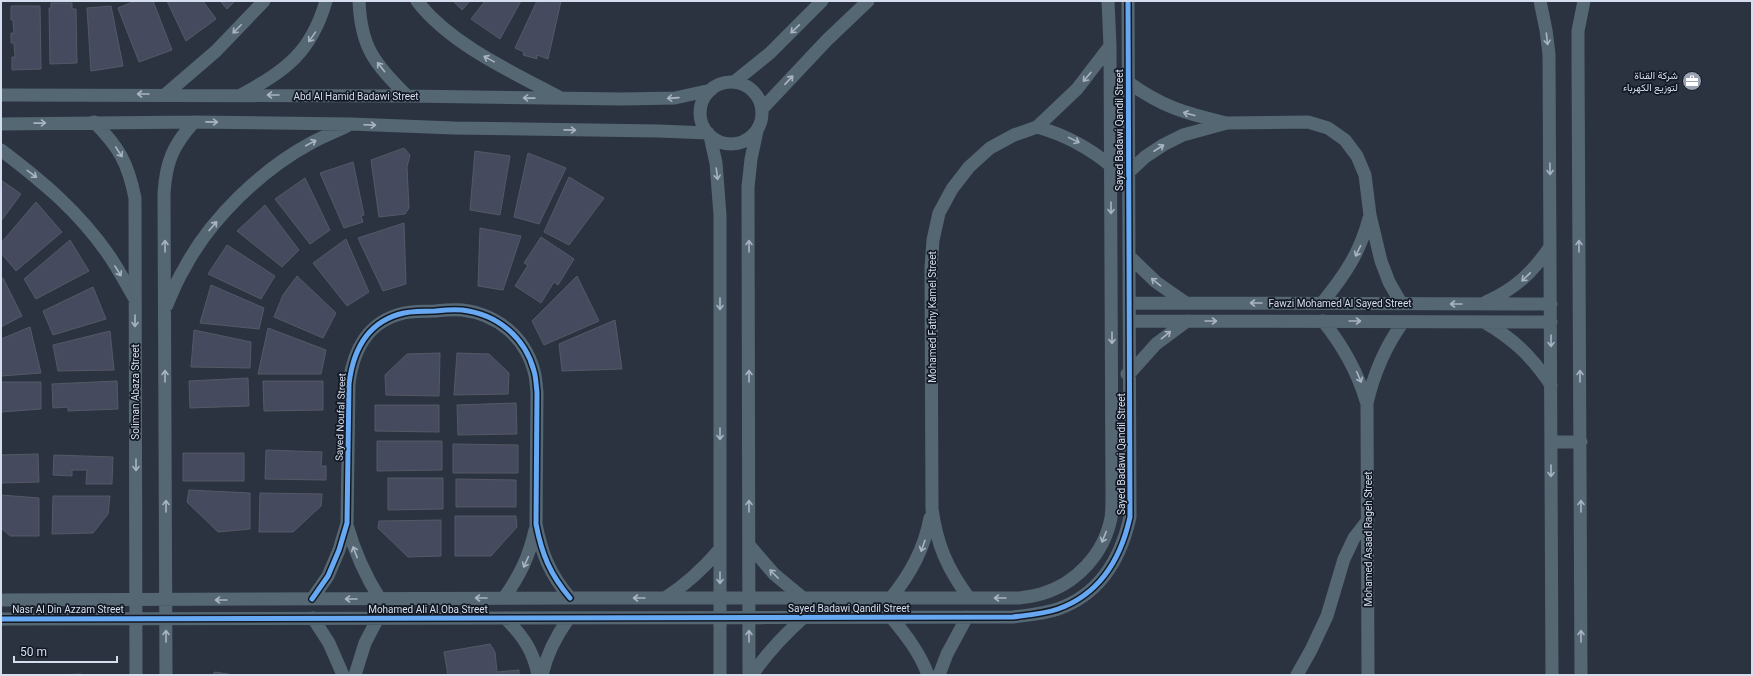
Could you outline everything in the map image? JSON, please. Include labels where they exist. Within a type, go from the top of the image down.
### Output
[{"type":"street","points":[[166,94],[216,51],[264,1]]},
{"type":"street","points":[[240,95],[274,77],[298,56],[316,31],[326,1]]},
{"type":"street","points":[[359,1],[362,30],[371,55],[388,76],[408,96]]},
{"type":"street","points":[[417,1],[450,33],[484,56],[560,98]]},
{"type":"street","points":[[734,82],[770,53],[822,1]]},
{"type":"street","points":[[762,109],[828,40],[868,1]]},
{"type":"street","name":"Sayed Badawi Qandil Street","points":[[720,598],[1019,598],[1041,594],[1061,586],[1079,574],[1093,558],[1104,539],[1111,518],[1112,496],[1111,166],[1108,1]]},
{"type":"street","name":"Sayed Badawi Qandil Street","points":[[720,618],[1013,617],[1038,614],[1058,609],[1076,600],[1093,588],[1106,573],[1120,550],[1130,517],[1128,1]]},
{"type":"street","points":[[1540,1],[1549,54],[1552,675]]},
{"type":"street","points":[[1581,675],[1578,31],[1584,1]]},
{"type":"street","name":"Mohamed Fathy Kamel Street","points":[[969,598],[954,578],[943,556],[935,533],[932,508],[931,268],[933,240],[940,213],[952,189],[969,167],[990,148],[1014,135],[1038,127],[1077,89],[1110,46]]},
{"type":"street","points":[[1,124],[194,122],[658,131],[709,135],[718,141],[735,144],[751,138],[760,124],[762,109],[759,99],[753,90],[734,82],[718,85],[705,97],[701,111],[703,125],[709,135],[716,163],[720,215],[720,675]]},
{"type":"street","points":[[1128,82],[1146,95],[1185,113],[1227,123],[1308,122],[1328,128],[1345,140],[1357,156],[1365,176],[1370,215],[1381,261],[1389,282],[1401,303]]},
{"type":"street","name":"Abd Al Hamid Badawi Street","points":[[1,95],[166,94],[675,98],[711,90]]},
{"type":"street","name":"Soliman Abaza Street","points":[[94,122],[110,138],[122,156],[130,176],[135,198],[136,675]]},
{"type":"street","points":[[166,675],[165,174],[171,154],[180,137],[194,122]]},
{"type":"street","points":[[1129,172],[1145,157],[1163,145],[1183,135],[1227,123]]},
{"type":"street","points":[[165,308],[184,268],[209,230],[238,197],[272,168],[310,143],[350,124]]},
{"type":"street","points":[[1038,127],[1077,141],[1095,152],[1111,166]]},
{"type":"street","points":[[751,675],[749,598],[748,187],[756,131]]},
{"type":"street","points":[[1,150],[38,178],[75,214],[108,254],[135,299]]},
{"type":"street","points":[[1322,303],[1338,284],[1352,262],[1364,239],[1370,215]]},
{"type":"street","points":[[1482,304],[1503,294],[1521,281],[1537,266],[1550,247]]},
{"type":"street","points":[[1129,256],[1156,282],[1186,303]]},
{"type":"street","name":"Fawzi Mohamed Al Sayed Street","points":[[1130,303],[1551,304]]},
{"type":"street","name":"Sayed Noufal Street","points":[[312,599],[328,576],[339,550],[347,523],[351,365],[358,347],[371,331],[386,319],[405,313],[461,309],[481,313],[500,322],[516,335],[527,352],[535,372],[537,392],[536,524],[540,545],[547,564],[557,582],[570,598]]},
{"type":"street","name":"Fawzi Mohamed Al Sayed Street","points":[[1130,321],[1551,322]]},
{"type":"street","points":[[1112,374],[1130,373],[1156,344],[1187,321]]},
{"type":"street","name":"Mohamed Asaad Rageh Street","points":[[1323,321],[1338,339],[1350,359],[1360,380],[1367,403]]},
{"type":"street","name":"Mohamed Asaad Rageh Street","points":[[1368,675],[1367,403],[1372,381],[1380,360],[1390,340],[1403,322]]},
{"type":"street","points":[[1483,322],[1504,333],[1522,348],[1538,366],[1551,385]]},
{"type":"street","points":[[1551,442],[1581,442]]},
{"type":"street","name":"Mohamed Fathy Kamel Street","points":[[891,598],[907,578],[919,557],[927,533],[932,508]]},
{"type":"street","points":[[1297,675],[1311,650],[1326,616],[1344,559],[1354,538],[1368,520]]},
{"type":"street","name":"Sayed Noufal Street","points":[[347,523],[354,550],[365,575],[380,599]]},
{"type":"street","name":"Sayed Noufal Street","points":[[504,598],[519,576],[530,551],[536,524]]},
{"type":"street","points":[[749,545],[774,574],[803,598]]},
{"type":"street","points":[[665,598],[686,584],[704,568],[720,549]]},
{"type":"street","name":"Nasr Al Din Azzam Street","points":[[4,598],[136,600]]},
{"type":"street","name":"Mohamed Ali Al Oba Street","points":[[136,600],[720,598]]},
{"type":"street","points":[[751,675],[765,656],[783,636],[804,617]]},
{"type":"street","points":[[891,617],[906,634],[918,652],[928,675]]},
{"type":"street","points":[[939,675],[947,654],[967,617]]},
{"type":"street","name":"Nasr Al Din Azzam Street","points":[[1,619],[136,618]]},
{"type":"street","name":"Mohamed Ali Al Oba Street","points":[[136,618],[720,618]]},
{"type":"street","points":[[313,618],[329,643],[343,675]]},
{"type":"street","points":[[355,675],[365,643],[378,618]]},
{"type":"street","points":[[505,618],[523,637],[535,660],[538,675]]},
{"type":"street","points":[[542,675],[545,661],[555,638],[569,618]]},
{"type":"building","points":[[135,1],[153,1],[172,50],[139,62],[118,8]]},
{"type":"building","points":[[167,1],[203,1],[216,19],[186,41]]},
{"type":"building","points":[[220,1],[235,1],[227,9]]},
{"type":"building","points":[[453,1],[470,1],[462,10]]},
{"type":"building","points":[[485,1],[521,1],[500,39],[471,19]]},
{"type":"building","points":[[537,1],[561,1],[548,59],[537,55],[537,59],[523,55],[524,52],[515,48]]},
{"type":"building","points":[[51,3],[72,3],[72,9],[76,9],[77,63],[50,64],[49,8],[51,8]]},
{"type":"building","points":[[11,6],[40,6],[41,69],[12,70],[12,57],[15,57],[14,43],[11,43],[11,33],[14,33],[13,20],[11,20]]},
{"type":"building","points":[[111,6],[123,66],[91,71],[87,8]]},
{"type":"building","points":[[404,148],[410,155],[407,167],[409,208],[405,214],[379,217],[371,160]]},
{"type":"building","points":[[475,151],[510,156],[500,215],[470,210]]},
{"type":"building","points":[[528,153],[566,168],[539,224],[514,217]]},
{"type":"building","points":[[353,162],[364,215],[361,216],[363,222],[344,228],[320,173]]},
{"type":"building","points":[[569,177],[604,198],[569,245],[544,232]]},
{"type":"building","points":[[305,178],[330,230],[310,244],[275,199]]},
{"type":"building","points":[[1,180],[21,194],[1,221]]},
{"type":"building","points":[[36,202],[62,232],[16,271],[1,253],[1,243]]},
{"type":"building","points":[[265,205],[299,250],[282,267],[237,231]]},
{"type":"building","points":[[404,223],[406,284],[383,291],[358,238]]},
{"type":"building","points":[[480,228],[521,236],[503,290],[478,286]]},
{"type":"building","points":[[541,237],[574,259],[558,285],[554,282],[541,303],[515,286],[528,265],[524,263]]},
{"type":"building","points":[[346,239],[369,292],[347,306],[313,263]]},
{"type":"building","points":[[70,240],[89,271],[36,299],[24,279]]},
{"type":"building","points":[[227,245],[275,276],[261,299],[208,274]]},
{"type":"building","points":[[297,276],[336,313],[323,338],[274,317],[283,295]]},
{"type":"building","points":[[577,276],[599,321],[544,345],[532,321]]},
{"type":"building","points":[[3,278],[22,316],[1,327],[1,280]]},
{"type":"building","points":[[211,285],[264,308],[259,329],[200,323]]},
{"type":"building","points":[[93,287],[106,319],[53,335],[43,311]]},
{"type":"building","points":[[615,320],[622,369],[562,371],[559,344]]},
{"type":"building","points":[[30,327],[41,373],[1,376],[1,339]]},
{"type":"building","points":[[268,328],[326,350],[321,374],[258,374]]},
{"type":"building","points":[[194,330],[251,342],[250,368],[191,367]]},
{"type":"building","points":[[110,331],[114,370],[58,371],[53,345]]},
{"type":"building","points":[[440,353],[439,396],[386,395],[385,375],[407,354]]},
{"type":"building","points":[[457,353],[489,354],[509,373],[508,394],[454,395]]},
{"type":"building","points":[[248,378],[249,406],[190,408],[189,381]]},
{"type":"building","points":[[117,381],[118,409],[68,411],[68,407],[53,408],[52,384]]},
{"type":"building","points":[[263,381],[323,381],[323,410],[264,411]]},
{"type":"building","points":[[1,382],[41,382],[41,409],[1,412]]},
{"type":"building","points":[[516,403],[517,434],[458,435],[457,405]]},
{"type":"building","points":[[375,405],[439,405],[439,432],[375,431]]},
{"type":"building","points":[[377,441],[442,441],[442,470],[377,471]]},
{"type":"building","points":[[453,444],[518,445],[518,473],[453,473]]},
{"type":"building","points":[[266,450],[322,452],[321,466],[326,466],[326,480],[265,479]]},
{"type":"building","points":[[183,453],[244,453],[244,481],[183,481]]},
{"type":"building","points":[[38,454],[39,482],[1,483],[1,455]]},
{"type":"building","points":[[54,455],[113,457],[112,484],[86,484],[87,470],[72,470],[72,476],[53,475]]},
{"type":"building","points":[[388,478],[443,478],[443,509],[388,510]]},
{"type":"building","points":[[456,479],[516,480],[516,507],[456,507]]},
{"type":"building","points":[[189,490],[250,493],[250,529],[218,532],[187,502]]},
{"type":"building","points":[[260,493],[322,494],[321,506],[293,532],[259,532]]},
{"type":"building","points":[[1,495],[39,498],[39,536],[10,536],[1,528]]},
{"type":"building","points":[[53,496],[110,496],[108,514],[93,533],[52,534]]},
{"type":"building","points":[[455,516],[516,516],[517,527],[491,556],[455,556]]},
{"type":"building","points":[[441,520],[441,556],[408,557],[378,528],[379,521]]},
{"type":"building","points":[[490,644],[495,652],[497,672],[519,670],[519,675],[448,675],[444,652]]},
{"type":"building","points":[[215,672],[234,675],[212,675]]},
{"type":"building","points":[[81,674],[82,675],[53,675]]},
{"type":"cycle path","points":[[1,619],[1013,617],[1047,612],[1073,602],[1086,594],[1106,573],[1121,547],[1130,517],[1128,1]]},
{"type":"cycle path","points":[[312,599],[328,576],[339,550],[347,523],[349,384],[354,360],[359,349],[364,339],[372,330],[391,317],[404,313],[445,310],[475,312],[498,322],[508,329],[516,338],[530,359],[535,373],[537,392],[536,524],[541,545],[548,564],[557,581],[570,598]]},
{"type":"place","name":"شركة القناة لتوزيع الكهرباء","points":[[1692,81]]}]
